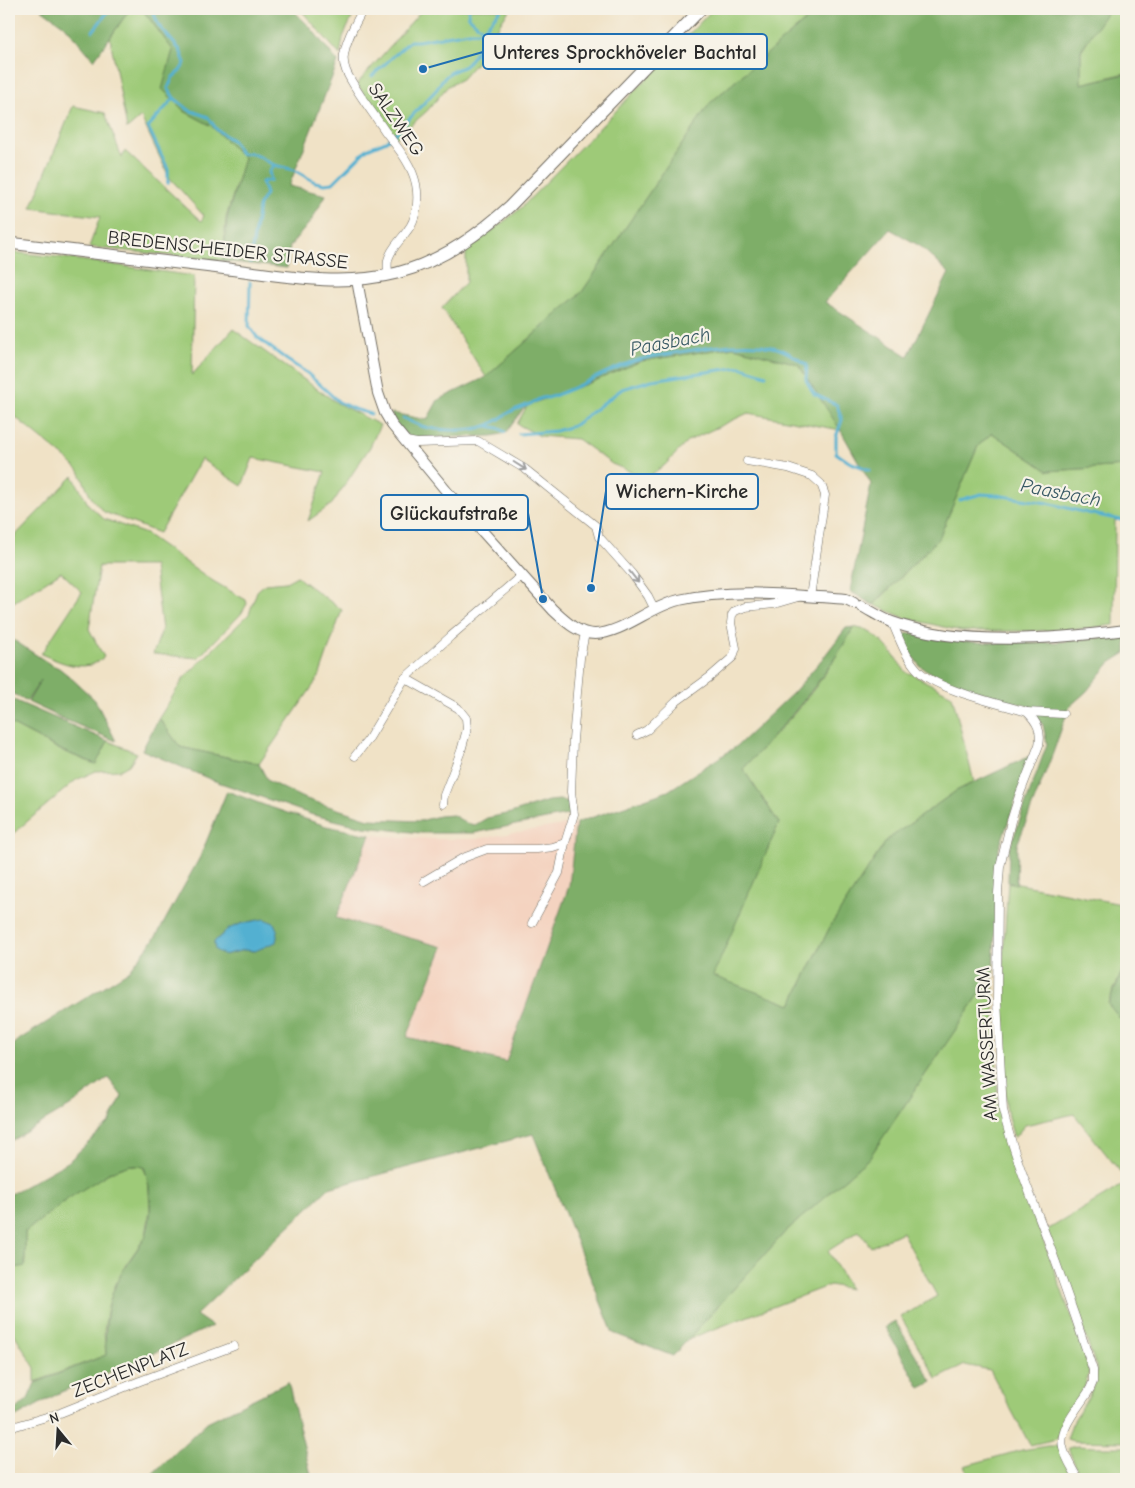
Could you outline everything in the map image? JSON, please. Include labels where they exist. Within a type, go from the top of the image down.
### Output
[{"type":"main road","name":"BREDENSCHEIDER STRASSE","points":[[9,243],[307,278],[357,280],[388,275],[427,263],[446,254],[477,234],[494,220],[701,9]]},
{"type":"street","name":"SALZWEG","points":[[363,9],[348,41],[344,53],[344,65],[362,99],[395,143],[411,169],[416,183],[418,198],[416,211],[409,230],[392,251],[388,261],[388,275]]},
{"type":"street","points":[[357,280],[378,393],[390,421],[448,493],[553,610],[585,633],[596,634],[611,631],[677,600],[719,594],[846,599],[892,622],[935,634],[956,637],[1024,638],[1126,630]]},
{"type":"street","points":[[406,441],[417,443],[478,440],[525,469],[596,526],[599,537],[632,574],[648,596],[655,610]]},
{"type":"street","points":[[747,461],[788,468],[812,476],[821,484],[825,495],[810,597]]},
{"type":"street","points":[[355,756],[368,740],[405,678],[522,576]]},
{"type":"street","points":[[637,736],[647,730],[677,701],[710,677],[733,657],[736,648],[731,624],[732,615],[735,611],[785,602],[800,596]]},
{"type":"street","points":[[892,622],[917,670],[942,686],[1027,712],[1063,714]]},
{"type":"street","points":[[532,923],[559,873],[574,814],[571,768],[580,658],[585,633]]},
{"type":"street","points":[[405,678],[458,708],[466,718],[467,729],[461,751],[444,795],[443,804]]},
{"type":"street","name":"AM WASSERTURM","points":[[1027,712],[1034,718],[1041,736],[1011,821],[1002,855],[998,893],[997,1001],[1003,1111],[1021,1169],[1061,1274],[1093,1370],[1093,1382],[1090,1389],[1067,1424],[1062,1439],[1064,1452],[1078,1479]]},
{"type":"street","points":[[424,881],[463,858],[487,850],[537,849],[565,844]]},
{"type":"street","name":"ZECHENPLATZ","points":[[9,1428],[60,1413],[234,1346]]},
{"type":"shaded area","points":[[576,823],[569,885],[507,1062],[407,1037],[443,947],[336,918],[370,835],[430,839],[476,839]]},
{"type":"green space","points":[[41,9],[130,9],[94,60],[66,27]]},
{"type":"green space","points":[[130,9],[142,9],[173,50],[163,89],[184,111],[210,125],[244,158],[226,218],[223,261],[89,247],[100,217],[31,208],[73,106],[105,113],[122,158],[125,151],[201,221],[204,216],[169,177],[141,117],[127,129],[110,38]]},
{"type":"green space","points":[[142,9],[292,9],[310,27],[338,62],[289,186],[326,195],[311,221],[290,246],[287,268],[223,261],[227,218],[244,158],[210,125],[184,111],[162,89],[173,50]]},
{"type":"green space","points":[[300,9],[356,9],[343,37],[340,55]]},
{"type":"green space","points":[[415,9],[510,9],[483,55],[462,79],[448,86],[427,111],[396,138],[394,132],[392,133],[371,106],[357,84],[421,11]]},
{"type":"green space","points":[[713,9],[819,9],[710,103],[582,292],[486,377],[442,308],[466,282],[466,251],[520,209]]},
{"type":"green space","points":[[819,9],[1109,9],[1081,50],[1081,84],[1126,74],[1126,466],[1048,471],[992,433],[978,446],[939,538],[873,605],[850,591],[871,484],[841,431],[798,364],[734,347],[641,361],[592,382],[536,402],[523,409],[506,433],[492,436],[410,438],[393,424],[391,420],[392,413],[427,420],[438,400],[486,377],[582,292],[710,103]],"holes":[[[890,229],[920,246],[949,273],[908,356],[825,302]]]},
{"type":"green space","points":[[1108,9],[1126,9],[1126,73],[1081,84],[1081,51]]},
{"type":"green space","points":[[9,252],[194,276],[192,375],[233,329],[337,403],[380,425],[370,447],[332,504],[308,521],[325,472],[253,458],[242,486],[201,459],[159,533],[104,512],[92,499],[79,471],[9,412]]},
{"type":"green space","points":[[734,347],[798,364],[841,430],[748,413],[688,441],[665,465],[646,478],[612,464],[577,439],[540,436],[517,424],[527,406],[592,382],[641,361]]},
{"type":"green space","points":[[992,433],[1048,471],[1126,466],[1126,521],[1115,520],[1114,625],[1033,631],[961,631],[905,618],[874,605],[939,538],[978,446]]},
{"type":"green space","points":[[73,476],[88,504],[104,519],[146,534],[213,581],[246,600],[247,604],[241,614],[198,658],[153,654],[162,630],[154,566],[99,566],[89,629],[104,657],[92,664],[77,666],[41,654],[82,592],[61,572],[9,605],[9,542]]},
{"type":"green space","points":[[297,576],[342,610],[319,677],[259,764],[180,747],[159,718],[184,678],[249,614],[257,591],[265,584],[286,582]]},
{"type":"green space","points":[[854,627],[865,630],[877,638],[888,648],[906,672],[912,673],[952,695],[974,782],[956,791],[887,840],[831,925],[791,1005],[712,976],[779,823],[743,769],[806,699],[830,666]]},
{"type":"green space","points":[[854,627],[817,684],[743,769],[779,823],[713,976],[791,1005],[831,925],[887,840],[956,791],[1032,755],[999,848],[993,974],[869,1158],[785,1232],[673,1356],[613,1333],[533,1134],[329,1188],[196,1315],[212,1326],[132,1363],[61,1392],[9,1421],[9,1416],[28,1399],[35,1383],[106,1355],[106,1321],[109,1304],[117,1282],[145,1237],[150,1219],[150,1201],[144,1167],[130,1165],[112,1171],[66,1200],[25,1232],[25,1266],[9,1269],[9,1195],[68,1162],[110,1122],[122,1096],[108,1078],[70,1106],[9,1142],[9,1049],[20,1039],[129,971],[157,935],[200,857],[227,791],[326,826],[370,835],[336,918],[443,947],[407,1037],[506,1062],[569,886],[576,823],[668,791],[737,746],[794,692],[846,628]],"holes":[[[228,929],[255,951],[244,950],[224,955],[214,942]]]},
{"type":"green space","points":[[911,633],[948,641],[997,643],[1058,642],[1126,635],[1126,653],[1110,663],[1086,692],[1069,707],[1017,845],[1016,884],[1008,882],[1009,850],[1047,744],[1043,725],[1030,707],[945,681],[920,666],[911,654],[903,637]]},
{"type":"green space","points":[[9,637],[59,668],[95,700],[116,741],[28,702],[41,680],[27,701],[9,692]]},
{"type":"green space","points":[[9,698],[108,741],[96,764],[63,751],[9,723]]},
{"type":"green space","points":[[159,718],[180,747],[259,764],[268,781],[303,798],[369,819],[420,821],[439,816],[453,815],[466,823],[475,825],[487,818],[511,813],[548,801],[560,800],[571,804],[572,814],[474,833],[421,833],[364,827],[313,815],[212,780],[142,750]]},
{"type":"green space","points":[[9,723],[62,751],[95,764],[108,741],[137,753],[129,765],[120,770],[96,771],[76,780],[9,837]]},
{"type":"green space","points":[[1008,882],[1126,905],[1126,962],[1108,1003],[1126,1026],[1126,1179],[1074,1114],[1025,1125],[1014,1138],[1006,1105],[1001,993]]},
{"type":"green space","points":[[1126,963],[1126,1026],[1108,1004]]},
{"type":"green space","points":[[993,974],[998,1103],[1003,1129],[1083,1349],[1089,1372],[1083,1392],[1067,1416],[1057,1439],[1030,1445],[990,1370],[965,1365],[937,1379],[901,1317],[937,1296],[902,1232],[871,1247],[859,1231],[828,1251],[850,1289],[830,1285],[688,1339],[785,1232],[869,1158]]},
{"type":"green space","points":[[129,1165],[143,1167],[148,1178],[150,1209],[146,1236],[125,1266],[114,1288],[107,1311],[104,1332],[106,1355],[35,1382],[35,1368],[9,1325],[9,1269],[25,1266],[25,1232],[87,1185]]},
{"type":"green space","points":[[1126,1183],[1126,1442],[1073,1441],[1067,1439],[1072,1424],[1092,1389],[1096,1366],[1047,1230]]},
{"type":"green space","points":[[895,1321],[932,1382],[920,1388],[885,1327]]},
{"type":"green space","points":[[288,1382],[312,1479],[147,1479],[207,1422]]},
{"type":"green space","points":[[1058,1446],[1074,1479],[972,1479],[964,1466],[1022,1450]]},
{"type":"green space","points":[[1077,1446],[1126,1447],[1126,1479],[1081,1479],[1068,1448]]},
{"type":"water","points":[[264,919],[274,923],[278,932],[276,942],[255,951],[244,950],[224,955],[215,950],[214,942],[228,929],[243,923]]},
{"type":"waterway","points":[[93,31],[110,9]]},
{"type":"waterway","points":[[152,9],[159,26],[180,50],[185,63],[173,77],[168,88],[174,98],[189,110],[208,117],[217,130],[233,141],[241,154],[249,153],[256,155],[274,165],[294,170],[315,182],[324,184],[333,183],[367,149],[386,141],[397,132],[437,89],[442,80],[451,72],[465,66],[483,39],[483,30],[501,9]]},
{"type":"waterway","points":[[469,9],[468,16],[483,30]]},
{"type":"waterway","points":[[372,76],[410,41],[469,32],[482,32]]},
{"type":"waterway","points":[[168,183],[168,169],[148,127],[174,98]]},
{"type":"waterway","name":"Paasbach","points":[[250,262],[259,205],[266,194],[262,182],[271,180],[269,172],[274,165]]},
{"type":"waterway","name":"Paasbach","points":[[250,282],[249,326],[257,337],[307,373],[339,402],[371,414]]},
{"type":"waterway","name":"Paasbach","points":[[403,418],[421,426],[436,429],[463,430],[479,428],[489,425],[512,411],[541,398],[548,398],[579,386],[640,359],[726,346],[764,346],[785,351],[807,365],[806,380],[814,394],[837,405],[842,420],[836,437],[836,453],[849,462],[870,470]]},
{"type":"waterway","points":[[519,434],[556,431],[573,426],[622,389],[652,380],[741,367],[766,375]]},
{"type":"waterway","points":[[488,426],[505,432]]},
{"type":"waterway","name":"Paasbach","points":[[960,500],[981,494],[996,495],[1048,503],[1126,521]]},
{"type":"place","name":"Unteres Sprockhöveler Bachtal","points":[[423,69]]},
{"type":"place","name":"Wichern-Kirche","points":[[591,588]]},
{"type":"place","name":"Glückaufstraße","points":[[543,599]]}]
